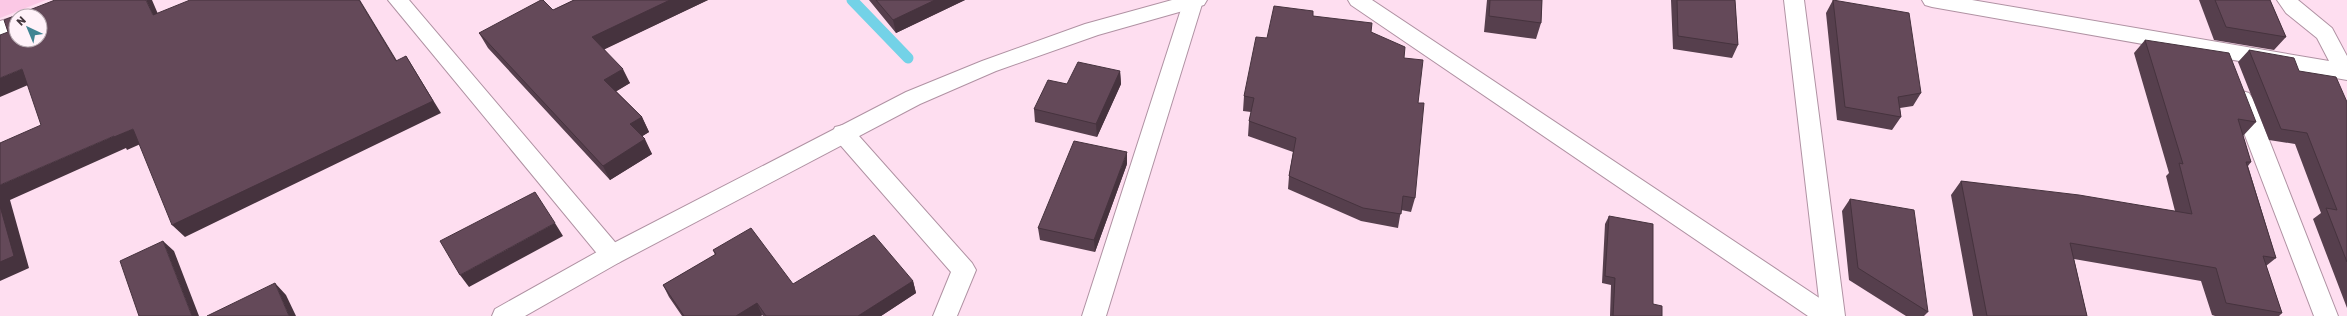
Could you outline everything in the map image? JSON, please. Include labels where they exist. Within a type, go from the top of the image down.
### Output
[{"type":"street","points":[[398,0],[612,255]]},
{"type":"street","points":[[504,316],[612,255],[843,133],[913,98],[989,66],[1092,29],[1195,0]]},
{"type":"street","points":[[1094,316],[1195,0]]},
{"type":"street","points":[[1358,0],[1827,316]]},
{"type":"street","points":[[1794,0],[1833,316]]},
{"type":"street","points":[[1932,0],[2345,72]]},
{"type":"street","points":[[2287,0],[2293,8],[2325,33],[2345,72]]},
{"type":"street","points":[[2222,50],[2326,316]]},
{"type":"street","points":[[843,133],[964,270],[945,316]]},
{"type":"shaded area","points":[[0,0],[46,0],[26,8],[8,8],[8,15],[0,18]]},
{"type":"building","points":[[55,0],[146,0],[153,15],[190,0],[359,0],[396,61],[406,56],[433,101],[172,225],[133,129],[0,185],[0,143],[41,125],[22,69],[0,78],[0,35],[8,32],[8,48],[48,48],[48,8],[35,8]]},
{"type":"building","points":[[543,0],[553,10],[574,0],[670,0],[592,37],[623,69],[604,80],[642,117],[630,124],[645,139],[603,166],[479,33]]},
{"type":"building","points":[[876,0],[935,0],[893,20]]},
{"type":"building","points":[[1490,0],[1542,0],[1541,23],[1489,16]]},
{"type":"building","points":[[1677,0],[1735,0],[1738,45],[1678,36]]},
{"type":"building","points":[[1833,0],[1909,13],[1921,93],[1898,97],[1901,117],[1845,107]]},
{"type":"building","points":[[2215,0],[2270,0],[2286,37],[2226,27]]},
{"type":"building","points":[[1274,6],[1313,11],[1313,16],[1372,23],[1371,32],[1405,47],[1404,58],[1423,60],[1418,103],[1424,103],[1415,198],[1403,196],[1401,214],[1363,208],[1289,176],[1296,138],[1249,121],[1254,98],[1244,96],[1256,37],[1267,38]]},
{"type":"building","points":[[8,18],[8,32],[4,20]]},
{"type":"building","points":[[2145,40],[2229,53],[2256,122],[2238,119],[2251,162],[2246,162],[2276,258],[2263,256],[2282,313],[2226,303],[2216,268],[2070,243],[2087,316],[1987,316],[1961,181],[2079,195],[2192,214],[2179,163],[2183,164]]},
{"type":"building","points":[[2249,50],[2294,58],[2299,71],[2336,77],[2347,102],[2347,262],[2326,208],[2337,210],[2307,133],[2281,129]]},
{"type":"building","points":[[1078,62],[1120,71],[1096,124],[1034,109],[1048,80],[1067,84]]},
{"type":"building","points":[[1074,141],[1127,152],[1094,240],[1038,228]]},
{"type":"building","points":[[535,192],[555,223],[460,275],[440,241]]},
{"type":"building","points":[[1850,199],[1914,210],[1928,312],[1858,268]]},
{"type":"building","points":[[0,206],[14,256],[0,262]]},
{"type":"building","points":[[1609,216],[1653,224],[1653,304],[1662,306],[1662,316],[1613,316],[1615,278],[1605,276]]},
{"type":"building","points":[[751,228],[793,284],[874,235],[913,281],[858,316],[766,316],[757,303],[736,316],[684,316],[663,285],[716,254],[713,250]]},
{"type":"building","points":[[163,241],[192,316],[139,316],[120,261]]},
{"type":"building","points":[[275,283],[289,316],[207,316]]},
{"type":"waterway","points":[[852,0],[908,58]]}]
